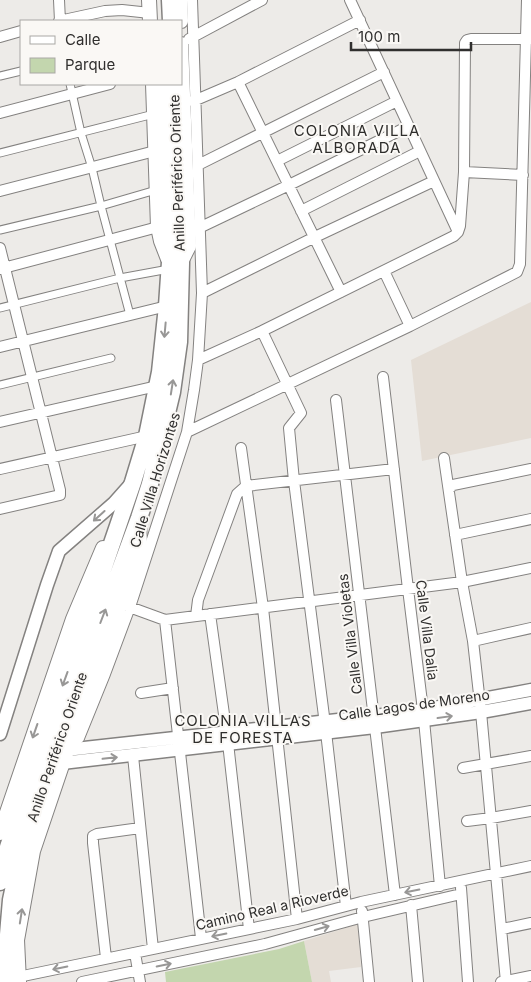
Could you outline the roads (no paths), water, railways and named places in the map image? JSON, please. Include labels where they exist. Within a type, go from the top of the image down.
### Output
[{"type":"highway","points":[[170,0],[171,20]]},
{"type":"highway","name":"Anillo Periférico Oriente","points":[[15,980],[7,946],[11,900],[22,848],[139,518],[150,484],[172,392],[179,342],[163,85]]},
{"type":"highway","name":"Anillo Periférico Oriente","points":[[0,882],[8,847],[147,436],[160,372],[174,258],[174,85]]},
{"type":"highway","points":[[80,680],[83,702]]},
{"type":"main road","points":[[180,0],[181,20]]},
{"type":"main road","name":"Anillo Periférico Oriente","points":[[153,85],[158,227],[161,241],[174,258],[189,246],[190,101],[182,50]]},
{"type":"main road","name":"Anillo Periférico Oriente","points":[[0,834],[73,619],[114,523],[124,508]]},
{"type":"main road","name":"Anillo Periférico Oriente","points":[[15,980],[17,940],[33,851],[83,702],[125,605],[140,544],[139,518]]},
{"type":"street","points":[[59,0],[60,20]]},
{"type":"street","name":"Calle Villa Horizontes","points":[[64,757],[79,738],[105,674],[125,605],[187,432],[198,360],[202,293],[198,165],[190,101],[194,36],[192,0]]},
{"type":"street","points":[[182,43],[262,0]]},
{"type":"street","points":[[350,0],[458,232]]},
{"type":"street","points":[[187,432],[410,326],[517,272],[520,264],[529,39],[528,0]]},
{"type":"street","points":[[64,20],[105,11],[154,11]]},
{"type":"street","points":[[190,101],[238,82],[360,20]]},
{"type":"street","points":[[0,37],[20,31]]},
{"type":"street","points":[[198,360],[262,331],[454,236],[460,226],[464,172],[465,43],[471,38],[529,39]]},
{"type":"street","points":[[0,76],[20,70]]},
{"type":"street","points":[[198,165],[384,72]]},
{"type":"street","points":[[238,82],[341,292]]},
{"type":"street","points":[[0,113],[72,89],[102,85]]},
{"type":"street","points":[[72,89],[81,133],[92,168],[130,315]]},
{"type":"street","points":[[277,161],[397,101]]},
{"type":"street","points":[[0,152],[154,114]]},
{"type":"street","points":[[201,227],[409,126]]},
{"type":"street","points":[[0,190],[155,151]]},
{"type":"street","points":[[302,211],[420,151]]},
{"type":"street","points":[[464,172],[523,175]]},
{"type":"street","points":[[202,293],[434,181]]},
{"type":"street","points":[[0,230],[101,206],[156,190]]},
{"type":"street","points":[[2,268],[158,227]]},
{"type":"street","points":[[0,248],[2,268],[14,304],[60,490],[60,495],[0,509]]},
{"type":"street","points":[[0,308],[120,278],[174,258]]},
{"type":"street","points":[[384,271],[410,326]]},
{"type":"street","points":[[0,347],[167,306]]},
{"type":"street","points":[[262,331],[301,413],[289,428],[346,906]]},
{"type":"street","points":[[0,385],[111,358]]},
{"type":"street","name":"Calle Villa Dalia","points":[[383,377],[424,715],[440,886]]},
{"type":"street","points":[[0,422],[157,386]]},
{"type":"street","name":"Calle Villa Violetas","points":[[336,400],[394,895]]},
{"type":"street","points":[[0,469],[147,436]]},
{"type":"street","points":[[240,448],[263,608],[297,919]]},
{"type":"street","points":[[444,458],[480,706],[497,873],[505,982],[531,976]]},
{"type":"street","points":[[196,616],[198,600],[237,494],[246,486],[394,469]]},
{"type":"street","points":[[449,489],[453,485],[531,469]]},
{"type":"street","name":"Anillo Periférico Oriente","points":[[0,734],[47,585],[60,551],[114,503],[133,482]]},
{"type":"street","points":[[455,535],[531,519]]},
{"type":"street","points":[[125,605],[165,620],[462,582],[531,568]]},
{"type":"street","points":[[210,614],[228,738],[250,929]]},
{"type":"street","points":[[165,620],[201,938]]},
{"type":"street","points":[[472,641],[531,628]]},
{"type":"street","points":[[141,693],[173,688]]},
{"type":"street","name":"Calle Lagos de Moreno","points":[[480,706],[531,690]]},
{"type":"street","name":"Calle Lagos de Moreno","points":[[64,757],[374,722],[480,706],[531,703]]},
{"type":"street","name":"Calle Lagos de Moreno","points":[[64,757],[133,756],[179,744]]},
{"type":"street","points":[[133,756],[153,949]]},
{"type":"street","points":[[463,768],[531,756]]},
{"type":"street","points":[[467,821],[531,811]]},
{"type":"street","points":[[106,958],[93,836],[140,828]]},
{"type":"street","name":"Camino Real a Rioverde","points":[[15,980],[106,958],[297,919],[361,902],[531,866]]},
{"type":"street","points":[[460,882],[468,982]]},
{"type":"street","points":[[86,982],[265,944],[411,905],[461,894]]},
{"type":"street","points":[[361,902],[369,982]]},
{"type":"street","points":[[411,905],[418,982]]},
{"type":"street","points":[[502,929],[531,923]]},
{"type":"street","points":[[135,952],[140,982]]},
{"type":"district","name":"COLONIA VILLA ALBORADA","points":[[357,140]]},
{"type":"district","name":"COLONIA VILLAS DE FORESTA","points":[[243,730]]}]
